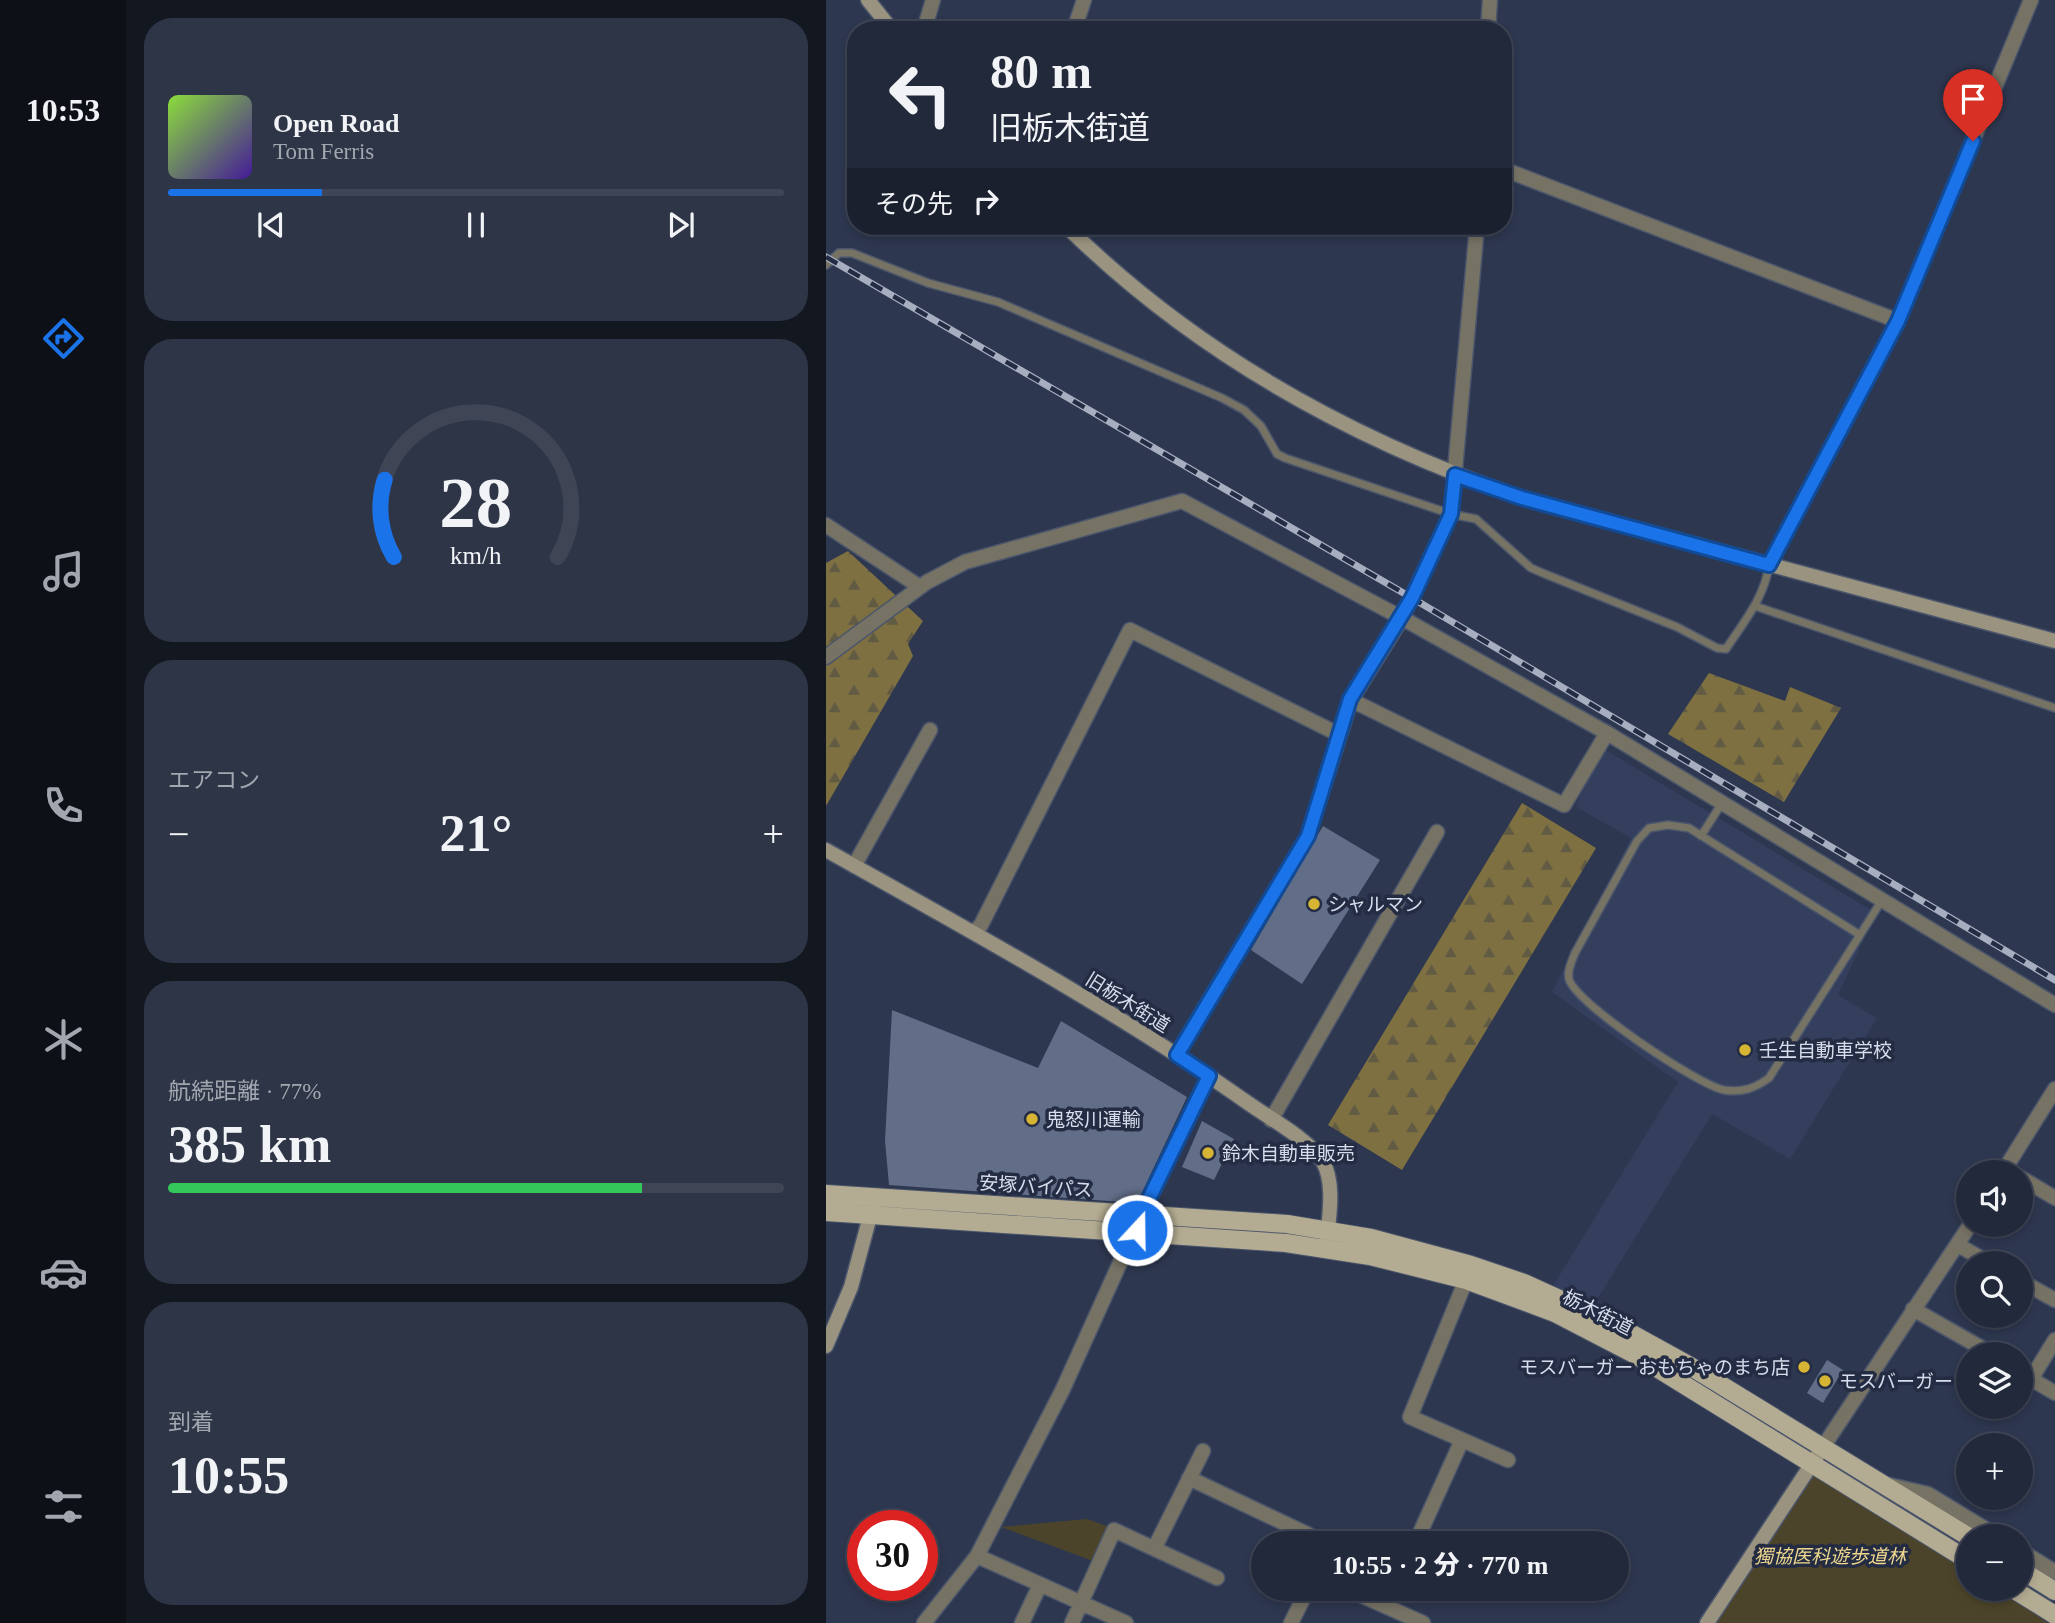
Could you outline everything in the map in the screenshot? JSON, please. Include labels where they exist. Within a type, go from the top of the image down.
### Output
[{"type":"main road","name":"安塚バイパス","points":[[826,1194],[1139,1222],[1326,1248]]},
{"type":"main road","name":"安塚バイパス","points":[[826,1212],[1328,1229]]},
{"type":"main road","name":"栃木街道","points":[[1328,1229],[1422,1251],[1524,1283],[1612,1323],[1690,1366],[1956,1529]]},
{"type":"main road","name":"栃木街道","points":[[1326,1248],[1466,1280],[1520,1299],[1589,1329],[1956,1553]]},
{"type":"main road","points":[[2033,1577],[2055,1591]]},
{"type":"main road","points":[[2032,1601],[2055,1615]]},
{"type":"street","points":[[868,0],[885,21]]},
{"type":"street","points":[[927,21],[933,0]]},
{"type":"street","points":[[1077,21],[1084,0]]},
{"type":"street","points":[[1488,21],[1489,0]]},
{"type":"street","points":[[1769,565],[1898,321],[2031,0]]},
{"type":"street","points":[[1512,172],[1898,321]]},
{"type":"street","points":[[1076,235],[1110,267],[1236,364],[1359,433],[1455,475],[1522,498],[2055,641]]},
{"type":"street","points":[[1177,1055],[1308,836],[1350,699],[1402,618],[1451,514],[1476,235]]},
{"type":"street","points":[[826,657],[920,587],[965,562],[1182,501],[1402,618],[1607,733],[2055,1005]]},
{"type":"street","points":[[826,525],[920,587]]},
{"type":"street","points":[[974,932],[1130,630],[1338,734]]},
{"type":"street","points":[[1350,699],[1564,805],[1607,733]]},
{"type":"street","points":[[854,866],[930,730]]},
{"type":"street","points":[[1271,1120],[1437,832]]},
{"type":"street","name":"旧栃木街道","points":[[826,850],[974,932],[1177,1055],[1303,1143],[1322,1161],[1329,1186],[1326,1248]]},
{"type":"street","points":[[923,1623],[976,1556],[1063,1390],[1209,1076]]},
{"type":"street","points":[[2013,1160],[2055,1089]]},
{"type":"street","points":[[2033,1185],[2055,1198]]},
{"type":"street","points":[[826,1346],[851,1287],[872,1215],[873,1197]]},
{"type":"street","points":[[1707,1623],[1963,1237]]},
{"type":"street","points":[[1958,1245],[1968,1251]]},
{"type":"street","points":[[1466,1280],[1410,1417],[1508,1460]]},
{"type":"street","points":[[2033,1288],[2055,1300]]},
{"type":"street","points":[[1913,1309],[1971,1342]]},
{"type":"street","points":[[2033,1367],[2055,1340]]},
{"type":"street","points":[[2033,1380],[2055,1393]]},
{"type":"street","points":[[1421,1531],[1462,1440]]},
{"type":"street","points":[[1155,1547],[1203,1451]]},
{"type":"street","points":[[1189,1478],[1301,1531]]},
{"type":"street","points":[[1881,1483],[1928,1494],[1977,1524]]},
{"type":"street","points":[[1072,1623],[1114,1530],[1217,1578]]},
{"type":"street","points":[[976,1556],[1126,1623]]},
{"type":"street","points":[[2033,1558],[2055,1572]]},
{"type":"street","points":[[1022,1623],[1040,1585]]},
{"type":"street","points":[[1291,1623],[1302,1601]]},
{"type":"street","points":[[1375,1601],[1423,1623]]},
{"type":"street","points":[[1386,1606],[1388,1601]]},
{"type":"lane","points":[[826,265],[839,253],[852,253],[928,283],[998,302],[1244,410],[1261,426],[1277,454],[1285,458],[1451,514],[1476,519],[1538,571],[1677,627],[1717,648],[1726,649],[1755,606],[1767,582],[1769,565]]},
{"type":"lane","points":[[1755,606],[2055,708]]},
{"type":"lane","points":[[1701,836],[1722,803]]},
{"type":"lane","points":[[1860,935],[1689,828],[1668,825],[1649,828],[1637,841],[1569,969],[1569,980],[1579,994],[1616,1024],[1677,1066],[1722,1090],[1754,1088],[1769,1078],[1860,935],[1882,900]]},
{"type":"shaded area","name":"壬生自動車学校","points":[[1599,746],[1876,913],[1838,995],[1877,1018],[1790,1159],[1712,1114],[1593,1306],[1553,1286],[1678,1082],[1552,992],[1631,838],[1576,807]]},
{"type":"green space","points":[[848,551],[923,621],[908,644],[913,656],[826,806],[826,563]]},
{"type":"green space","points":[[1709,673],[1785,701],[1790,687],[1841,708],[1784,802],[1668,734]]},
{"type":"green space","points":[[1522,803],[1596,848],[1402,1170],[1328,1125]]},
{"type":"green space","name":"獨協医科遊歩道林","points":[[1813,1464],[1956,1560],[1956,1601],[2016,1601],[2048,1623],[1701,1623]]},
{"type":"green space","points":[[1087,1519],[1107,1526],[1093,1561],[1001,1527]]},
{"type":"building","name":"シャルマン","points":[[1323,826],[1380,860],[1302,984],[1251,950]]},
{"type":"building","name":"鬼怒川運輸","points":[[892,1010],[1038,1068],[1061,1021],[1187,1097],[1137,1203],[889,1185],[885,1141]]},
{"type":"building","name":"鈴木自動車販売","points":[[1202,1121],[1234,1139],[1214,1180],[1182,1167]]},
{"type":"building","name":"モスバーガー","points":[[1827,1360],[1843,1370],[1823,1403],[1807,1393]]},
{"type":"railway","points":[[826,257],[1412,598],[2055,980]]},
{"type":"place","name":"シャルマン","points":[[1314,904]]},
{"type":"place","name":"壬生自動車学校","points":[[1745,1050]]},
{"type":"place","name":"鬼怒川運輸","points":[[1032,1119]]},
{"type":"place","name":"鈴木自動車販売","points":[[1208,1153]]},
{"type":"place","name":"モスバーガー おもちゃのまち店","points":[[1804,1367]]},
{"type":"place","name":"モスバーガー","points":[[1825,1381]]},
{"type":"route","points":[[1137,1230],[1142,1213],[1209,1076],[1177,1055],[1308,836],[1350,699],[1412,598],[1451,514],[1455,475],[1522,498],[1769,565],[1898,321],[1973,141]]}]
